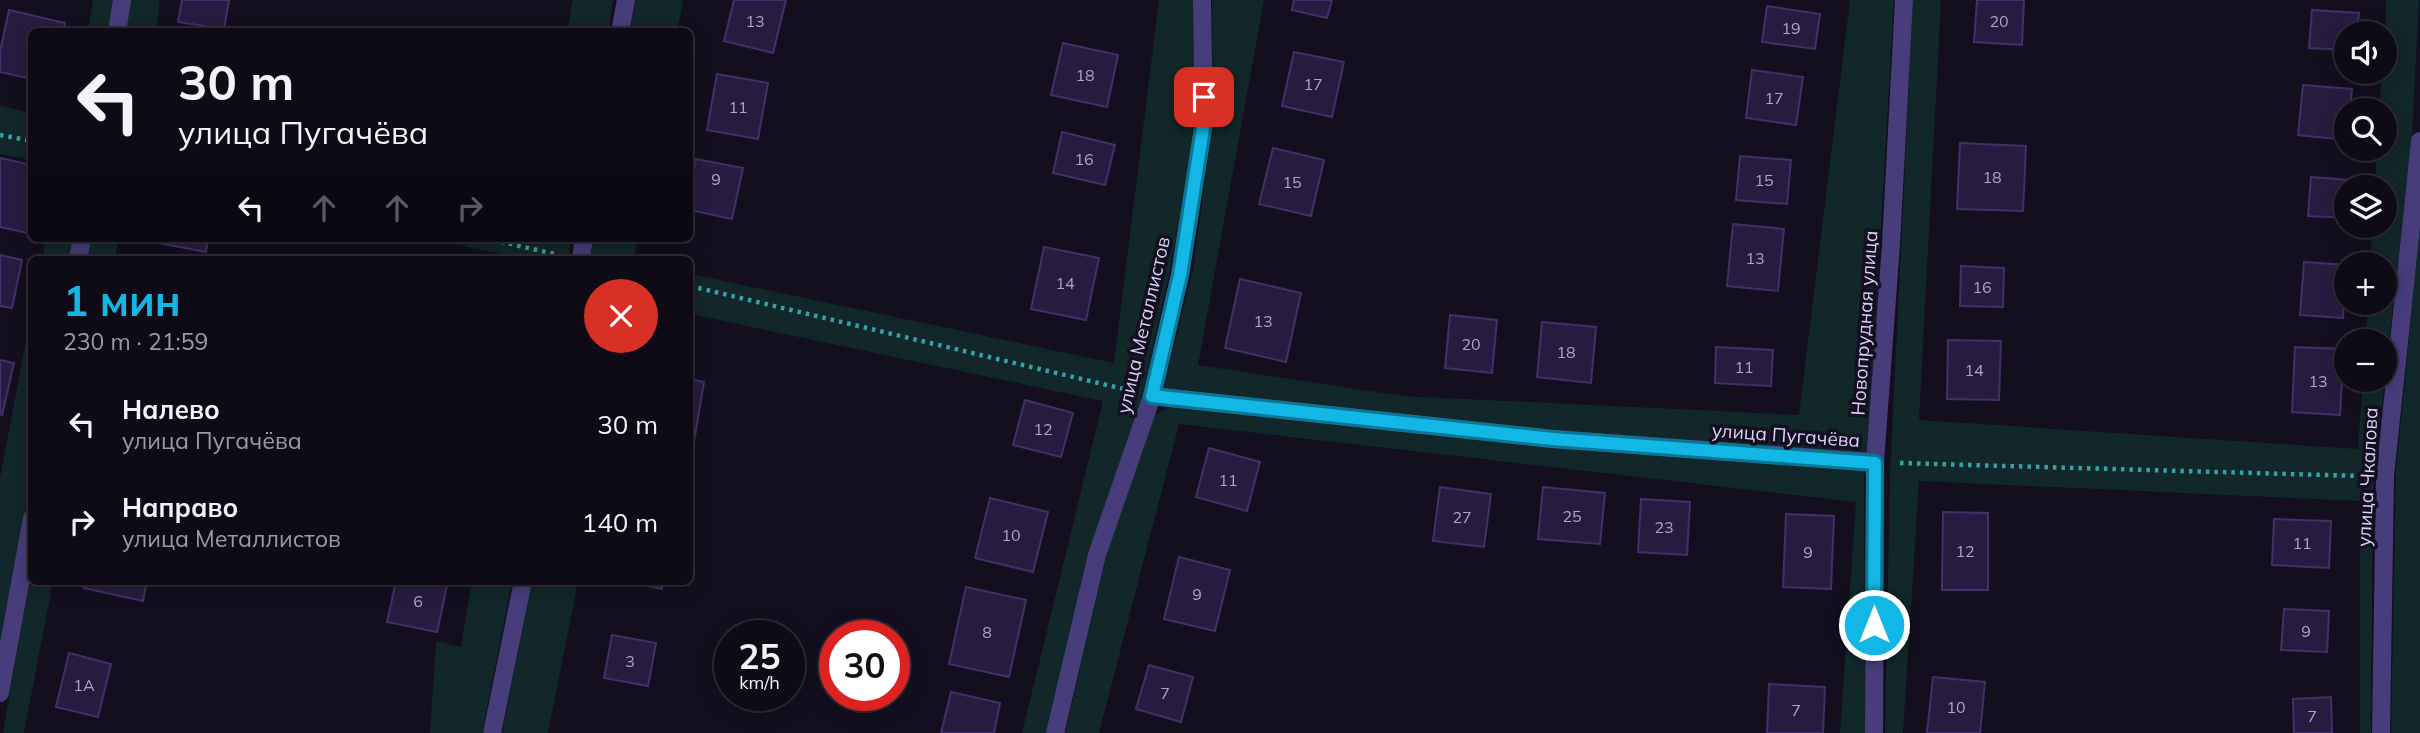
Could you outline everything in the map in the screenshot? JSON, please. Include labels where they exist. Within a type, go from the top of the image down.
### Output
[{"type":"street","points":[[118,28],[122,0]]},
{"type":"street","points":[[621,28],[626,0]]},
{"type":"street","name":"улица Металлистов","points":[[1055,733],[1097,555],[1152,396],[1180,275],[1204,122],[1202,0]]},
{"type":"street","name":"Новопрудная улица","points":[[1874,733],[1875,463],[1891,244],[1904,0]]},
{"type":"street","name":"улица Чкалова","points":[[2381,733],[2385,476],[2420,141]]},
{"type":"street","name":"улица Пугачёва","points":[[1152,396],[1553,439],[1875,463]]},
{"type":"street","points":[[0,692],[28,540]]},
{"type":"street","points":[[492,733],[522,585]]},
{"type":"path","points":[[0,135],[28,140]]},
{"type":"path","points":[[501,242],[562,256]]},
{"type":"path","points":[[693,287],[1152,396]]},
{"type":"path","name":"улица Пугачёва","points":[[1875,463],[2385,476]]},
{"type":"green space","points":[[93,0],[115,0],[110,28],[89,28]]},
{"type":"green space","points":[[130,0],[160,0],[156,28],[126,28]]},
{"type":"green space","points":[[573,0],[613,0],[608,28],[568,28]]},
{"type":"green space","points":[[636,0],[683,0],[678,28],[631,28]]},
{"type":"green space","points":[[1159,0],[1195,0],[1198,121],[1170,271],[1140,407],[1047,733],[1022,733],[1103,401],[693,315],[693,275],[1114,363]]},
{"type":"green space","points":[[1212,0],[1264,0],[1198,365],[1403,396],[1799,415],[1850,0],[1894,0],[1868,452],[1553,431],[1163,390],[1193,270],[1213,120]]},
{"type":"green space","points":[[1913,0],[1941,0],[1919,420],[2358,449],[2362,392],[2384,392],[2373,488],[2371,733],[2360,733],[2360,501],[1919,481],[1903,733],[1885,733],[1890,475]]},
{"type":"green space","points":[[2386,0],[2419,0],[2412,136],[2397,270],[2397,252],[2371,252],[2371,238],[2397,238],[2397,175],[2376,175],[2376,161],[2397,161],[2397,98],[2380,98],[2381,84],[2397,84],[2397,21],[2386,21]]},
{"type":"green space","points":[[0,106],[28,112],[28,159],[0,154]]},
{"type":"green space","points":[[2420,227],[2420,733],[2391,733],[2396,469]]},
{"type":"green space","points":[[45,242],[74,242],[72,256],[43,256]]},
{"type":"green space","points":[[90,242],[118,242],[116,256],[88,256]]},
{"type":"green space","points":[[445,242],[570,242],[568,256],[513,256]]},
{"type":"green space","points":[[593,242],[637,242],[635,256],[591,256]]},
{"type":"green space","points":[[2367,315],[2392,315],[2390,329],[2366,329]]},
{"type":"green space","points":[[28,330],[28,494],[0,649],[0,478]]},
{"type":"green space","points":[[1173,405],[1864,469],[1865,733],[1840,733],[1856,502],[1179,424],[1099,733],[1065,733],[1106,557],[1153,416]]},
{"type":"green space","points":[[29,585],[52,585],[24,733],[3,733]]},
{"type":"green space","points":[[471,585],[511,585],[482,733],[430,733],[436,641],[461,647]]},
{"type":"green space","points":[[531,585],[577,585],[548,733],[502,733]]},
{"type":"building","points":[[182,0],[229,0],[224,28],[178,22]]},
{"type":"building","points":[[734,0],[786,0],[773,53],[724,41]]},
{"type":"building","points":[[1294,0],[1332,0],[1327,18],[1292,10]]},
{"type":"building","points":[[1977,0],[2024,0],[2022,45],[1974,42]]},
{"type":"building","points":[[1767,6],[1820,14],[1815,49],[1762,42]]},
{"type":"building","points":[[9,10],[65,23],[64,28],[28,28],[28,78],[0,72],[0,52]]},
{"type":"building","points":[[2312,10],[2359,13],[2358,21],[2334,21],[2334,49],[2309,48]]},
{"type":"building","points":[[1063,43],[1118,55],[1107,107],[1051,95]]},
{"type":"building","points":[[1294,52],[1344,62],[1332,117],[1282,106]]},
{"type":"building","points":[[1752,70],[1803,77],[1796,125],[1746,118]]},
{"type":"building","points":[[717,74],[768,83],[758,139],[707,130]]},
{"type":"building","points":[[2303,85],[2352,89],[2351,98],[2334,98],[2334,139],[2298,135]]},
{"type":"building","points":[[1062,132],[1115,145],[1105,185],[1053,173]]},
{"type":"building","points":[[1960,143],[2026,146],[2023,211],[1957,209]]},
{"type":"building","points":[[1273,148],[1324,160],[1311,216],[1259,204]]},
{"type":"building","points":[[1740,156],[1791,160],[1787,204],[1736,200]]},
{"type":"building","points":[[0,158],[28,164],[28,233],[0,227]]},
{"type":"building","points":[[696,159],[743,168],[732,219],[693,211],[693,174]]},
{"type":"building","points":[[2311,177],[2334,179],[2334,217],[2308,216]]},
{"type":"building","points":[[1733,224],[1784,229],[1778,291],[1727,286]]},
{"type":"building","points":[[153,242],[207,242],[206,252]]},
{"type":"building","points":[[1044,247],[1099,258],[1086,320],[1031,309]]},
{"type":"building","points":[[0,255],[22,260],[12,308],[0,306]]},
{"type":"building","points":[[2304,262],[2334,264],[2334,315],[2343,315],[2343,318],[2300,315]]},
{"type":"building","points":[[1961,266],[2004,268],[2003,307],[1960,306]]},
{"type":"building","points":[[1240,279],[1301,293],[1286,362],[1225,348]]},
{"type":"building","points":[[1450,315],[1497,320],[1492,373],[1445,368]]},
{"type":"building","points":[[1542,322],[1596,327],[1591,383],[1537,377]]},
{"type":"building","points":[[1948,340],[2001,341],[1999,400],[1947,399]]},
{"type":"building","points":[[1716,347],[1773,350],[1771,386],[1715,383]]},
{"type":"building","points":[[2295,347],[2334,349],[2334,392],[2341,392],[2340,415],[2292,412]]},
{"type":"building","points":[[0,360],[14,363],[2,415],[0,414]]},
{"type":"building","points":[[693,380],[704,382],[693,448]]},
{"type":"building","points":[[1025,400],[1073,413],[1061,457],[1013,445]]},
{"type":"building","points":[[1209,448],[1260,462],[1247,511],[1196,497]]},
{"type":"building","points":[[1440,487],[1491,494],[1484,547],[1433,541]]},
{"type":"building","points":[[1543,487],[1605,493],[1600,544],[1538,539]]},
{"type":"building","points":[[990,498],[1048,512],[1033,572],[975,558]]},
{"type":"building","points":[[1641,499],[1690,502],[1687,555],[1638,552]]},
{"type":"building","points":[[1943,512],[1988,513],[1988,590],[1942,590]]},
{"type":"building","points":[[1786,514],[1834,516],[1831,589],[1783,587]]},
{"type":"building","points":[[2274,519],[2331,521],[2329,568],[2272,565]]},
{"type":"building","points":[[1179,557],[1230,570],[1215,631],[1164,619]]},
{"type":"building","points":[[85,585],[146,585],[143,601],[84,588]]},
{"type":"building","points":[[395,585],[447,585],[437,632],[387,622]]},
{"type":"building","points":[[643,585],[662,585],[662,589]]},
{"type":"building","points":[[966,587],[1026,600],[1009,677],[949,664]]},
{"type":"building","points":[[2284,609],[2329,611],[2327,652],[2281,650]]},
{"type":"building","points":[[612,635],[656,643],[648,686],[604,678]]},
{"type":"building","points":[[69,653],[111,664],[98,717],[56,707]]},
{"type":"building","points":[[1149,665],[1193,677],[1181,722],[1136,709]]},
{"type":"building","points":[[1933,677],[1985,682],[1980,733],[1927,733]]},
{"type":"building","points":[[1769,684],[1825,687],[1823,733],[1767,733]]},
{"type":"building","points":[[951,692],[1000,703],[994,733],[941,733]]},
{"type":"building","points":[[2331,697],[2332,733],[2294,733],[2293,699]]},
{"type":"route","points":[[1204,97],[1204,122],[1180,275],[1152,396],[1553,439],[1875,463],[1874,625]]}]
